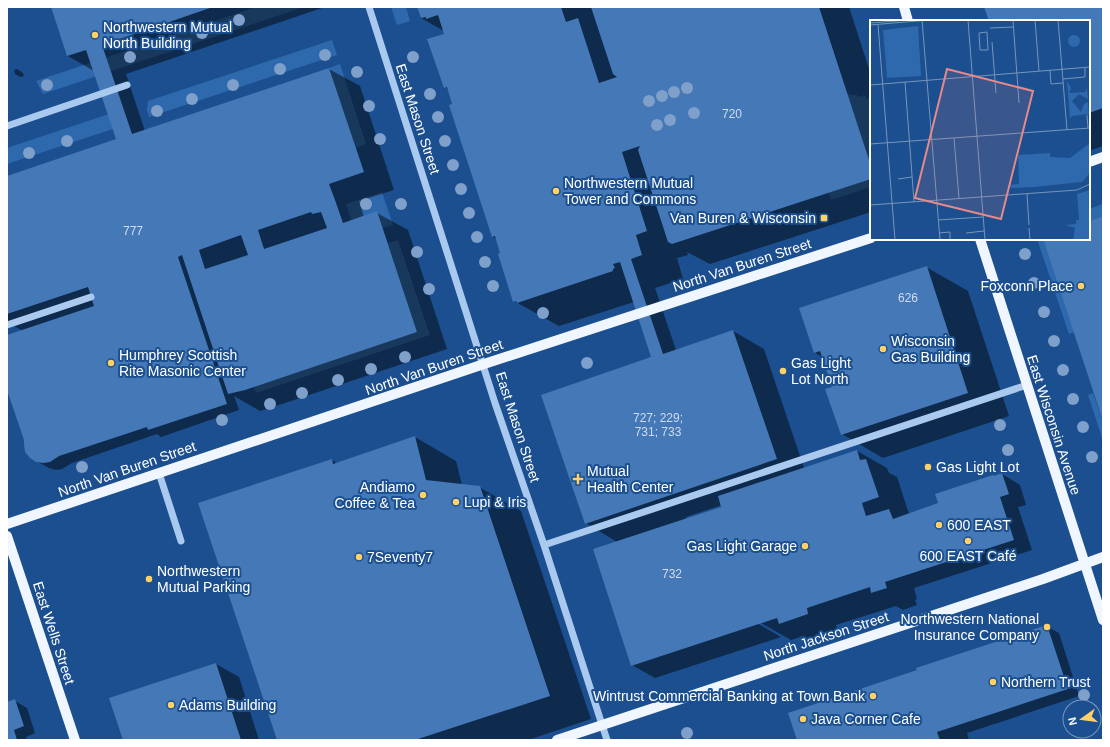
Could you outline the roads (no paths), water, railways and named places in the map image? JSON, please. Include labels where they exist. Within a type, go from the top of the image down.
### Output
[{"type":"main road","points":[[904,7],[908,20]]},
{"type":"main road","points":[[1090,162],[1103,157]]},
{"type":"main road","name":"North Van Buren Street","points":[[7,524],[484,364],[870,238]]},
{"type":"main road","name":"East Wisconsin Avenue","points":[[980,240],[1103,620]]},
{"type":"main road","name":"East Wells Street","points":[[7,536],[75,740]]},
{"type":"main road","name":"North Jackson Street","points":[[557,740],[1103,557]]},
{"type":"street","name":"East Mason Street","points":[[369,7],[484,364],[495,403],[544,545],[607,740]]},
{"type":"street","points":[[7,126],[127,85]]},
{"type":"street","points":[[7,326],[91,296]]},
{"type":"street","points":[[544,545],[1027,385]]},
{"type":"street","points":[[159,473],[181,542]]},
{"type":"place","name":"Northwestern Mutual North Building","points":[[95,35]]},
{"type":"place","name":"Northwestern Mutual Tower and Commons","points":[[556,191]]},
{"type":"place","name":"Van Buren & Wisconsin","points":[[824,218]]},
{"type":"place","name":"Foxconn Place","points":[[1081,286]]},
{"type":"place","name":"Wisconsin Gas Building","points":[[883,349]]},
{"type":"place","name":"Humphrey Scottish Rite Masonic Center","points":[[111,363]]},
{"type":"place","name":"Gas Light Lot North","points":[[783,371]]},
{"type":"place","name":"Gas Light Lot","points":[[928,467]]},
{"type":"place","name":"Mutual Health Center","points":[[578,479]]},
{"type":"place","name":"Andiamo Coffee & Tea","points":[[423,495]]},
{"type":"place","name":"Lupi & Iris","points":[[456,502]]},
{"type":"place","name":"600 EAST","points":[[939,525]]},
{"type":"place","name":"600 EAST Café","points":[[968,541]]},
{"type":"place","name":"Gas Light Garage","points":[[805,546]]},
{"type":"place","name":"7Seventy7","points":[[359,557]]},
{"type":"place","name":"Northwestern Mutual Parking","points":[[149,579]]},
{"type":"place","name":"Northwestern National Insurance Company","points":[[1047,627]]},
{"type":"place","name":"Northern Trust","points":[[993,682]]},
{"type":"place","name":"Wintrust Commercial Banking at Town Bank","points":[[873,696]]},
{"type":"place","name":"Adams Building","points":[[171,705]]},
{"type":"place","name":"Java Corner Cafe","points":[[803,719]]}]
